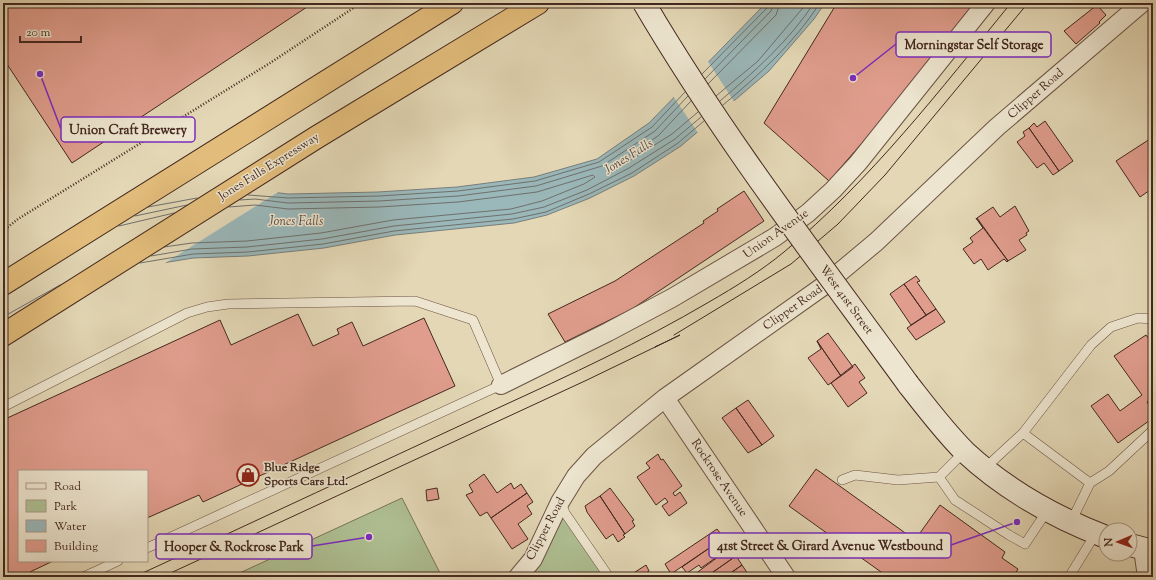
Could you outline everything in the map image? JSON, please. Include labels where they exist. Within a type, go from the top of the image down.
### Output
[{"type":"highway","points":[[3,284],[294,100],[452,3]]},
{"type":"highway","name":"Jones Falls Expressway","points":[[3,335],[317,137],[538,3]]},
{"type":"main road","name":"West 41st Street","points":[[644,3],[708,105],[785,216],[908,384],[938,422],[965,451],[985,468],[1028,499],[1070,523],[1098,534]]},
{"type":"street","name":"Union Avenue","points":[[501,385],[608,332],[672,298],[775,237],[808,213],[858,163],[986,3]]},
{"type":"street","name":"Clipper Road","points":[[518,577],[533,559],[560,502],[576,476],[594,456],[665,398],[822,287],[876,242],[997,127],[1142,3]]},
{"type":"street","name":"Rockrose Avenue","points":[[665,398],[786,577]]},
{"type":"street","points":[[1142,549],[1147,577]]},
{"type":"lane","points":[[3,407],[187,313],[207,307],[228,304],[415,301],[473,320],[501,385],[148,548]]},
{"type":"lane","points":[[985,468],[1023,433],[1091,345],[1111,328],[1138,318],[1153,319]]},
{"type":"lane","points":[[1070,523],[1090,483],[1109,471],[1153,430]]},
{"type":"lane","points":[[1023,433],[1090,483]]},
{"type":"lane","points":[[842,480],[855,475],[898,480],[939,477],[965,451]]},
{"type":"lane","points":[[939,477],[955,500],[1025,544],[1047,511]]},
{"type":"lane","points":[[560,502],[565,513],[609,577]]},
{"type":"lane","points":[[1070,577],[1098,539]]},
{"type":"lane","points":[[83,577],[116,562]]},
{"type":"path","points":[[3,231],[18,219],[270,63],[361,3]]},
{"type":"green space","points":[[402,498],[442,577],[231,577]]},
{"type":"green space","points":[[563,510],[610,577],[516,577]]},
{"type":"water","name":"Jones Falls","points":[[766,3],[825,3],[814,19],[769,71],[681,146],[634,176],[590,198],[547,215],[514,223],[395,235],[324,248],[248,256],[193,258],[126,269],[255,190],[288,194],[378,192],[457,187],[534,177],[597,159],[649,123]]},
{"type":"pier","points":[[707,60],[735,103],[698,133],[673,96]]},
{"type":"pier","name":"Jones Falls","points":[[256,188],[280,191],[162,265],[126,271],[50,309],[3,336],[3,276],[110,210],[163,198],[207,191]]},
{"type":"building","points":[[3,3],[313,3],[72,163],[3,58]]},
{"type":"building","points":[[837,3],[974,3],[882,120],[829,181],[764,123]]},
{"type":"building","points":[[1097,5],[1106,15],[1099,22],[1100,23],[1076,44],[1064,31]]},
{"type":"building","points":[[1045,121],[1073,161],[1059,171],[1029,128],[1034,123],[1037,127]]},
{"type":"building","points":[[1029,128],[1059,171],[1053,175],[1044,163],[1037,168],[1017,142],[1025,136],[1023,132]]},
{"type":"building","points":[[1153,137],[1153,188],[1140,197],[1116,161]]},
{"type":"building","points":[[744,191],[764,221],[632,309],[565,342],[548,314],[615,281],[704,223],[703,221],[718,211],[717,209]]},
{"type":"building","points":[[1015,206],[1029,231],[1026,233],[1027,235],[1019,240],[1026,250],[1008,261],[977,218],[993,207],[1000,217]]},
{"type":"building","points":[[976,218],[1008,261],[1007,262],[1004,259],[988,270],[981,259],[974,264],[963,249],[973,242],[970,238],[983,228]]},
{"type":"building","points":[[916,276],[920,281],[917,282],[936,309],[926,315],[904,284]]},
{"type":"building","points":[[904,284],[926,315],[911,325],[890,294]]},
{"type":"building","points":[[936,309],[945,322],[916,340],[907,328]]},
{"type":"building","points":[[298,314],[313,346],[339,334],[337,329],[352,322],[363,346],[424,318],[455,386],[203,502],[199,495],[148,518],[148,470],[18,470],[18,562],[51,562],[30,572],[32,577],[10,577],[3,563],[3,523],[6,521],[3,513],[3,420],[220,320],[231,345]]},
{"type":"building","points":[[828,333],[853,367],[841,376],[817,341]]},
{"type":"building","points":[[1146,335],[1153,345],[1153,397],[1147,402],[1153,411],[1153,418],[1118,443],[1091,406],[1108,394],[1120,411],[1142,395],[1114,356]]},
{"type":"building","points":[[817,341],[841,376],[828,385],[808,358],[821,349]]},
{"type":"building","points":[[855,364],[865,378],[859,382],[867,393],[848,407],[831,383]]},
{"type":"building","points":[[748,400],[774,436],[762,445],[736,408]]},
{"type":"building","points":[[736,408],[762,445],[748,453],[722,418]]},
{"type":"building","points":[[658,454],[682,486],[673,493],[675,496],[680,492],[687,503],[669,516],[662,506],[668,502],[665,498],[656,505],[637,477],[650,468],[646,463]]},
{"type":"building","points":[[816,469],[915,540],[940,505],[1005,552],[1002,558],[1018,569],[1013,577],[888,577],[789,506]]},
{"type":"building","points":[[484,474],[497,493],[511,483],[514,489],[521,484],[527,493],[491,518],[487,512],[480,516],[466,495],[473,492],[469,485]]},
{"type":"building","points":[[437,488],[439,499],[427,501],[426,490]]},
{"type":"building","points":[[610,488],[634,520],[632,521],[635,526],[625,534],[600,496]]},
{"type":"building","points":[[527,493],[533,502],[527,506],[532,514],[518,524],[528,539],[512,549],[491,518]]},
{"type":"building","points":[[600,496],[625,534],[623,535],[625,537],[618,542],[613,534],[606,539],[587,512],[585,506]]},
{"type":"building","points":[[717,529],[724,538],[671,574],[665,564]]},
{"type":"building","points":[[724,538],[730,548],[701,568],[699,565],[687,573],[682,567]]},
{"type":"building","points":[[730,548],[736,556],[706,577],[691,577]]},
{"type":"building","points":[[736,556],[742,565],[725,577],[706,577]]},
{"type":"building","points":[[646,565],[649,571],[639,577],[635,577],[632,574]]},
{"type":"building","points":[[742,565],[748,574],[744,577],[725,577]]},
{"type":"tram line","points":[[134,577],[605,358],[683,317],[748,278],[784,252],[816,224],[875,165],[931,101],[1011,3]]},
{"type":"tram line","points":[[674,335],[791,264],[838,224],[885,175],[1028,3]]},
{"type":"tram line","points":[[162,577],[587,380],[680,335],[655,347],[657,346]]},
{"type":"place","name":"Union Craft Brewery","points":[[40,74]]},
{"type":"place","name":"Morningstar Self Storage","points":[[853,78]]},
{"type":"place","name":"Blue Ridge Sports Cars Ltd.","points":[[248,475]]},
{"type":"place","name":"41st Street & Girard Avenue Westbound","points":[[1017,522]]},
{"type":"place","name":"Hooper & Rockrose Park","points":[[369,537]]}]
